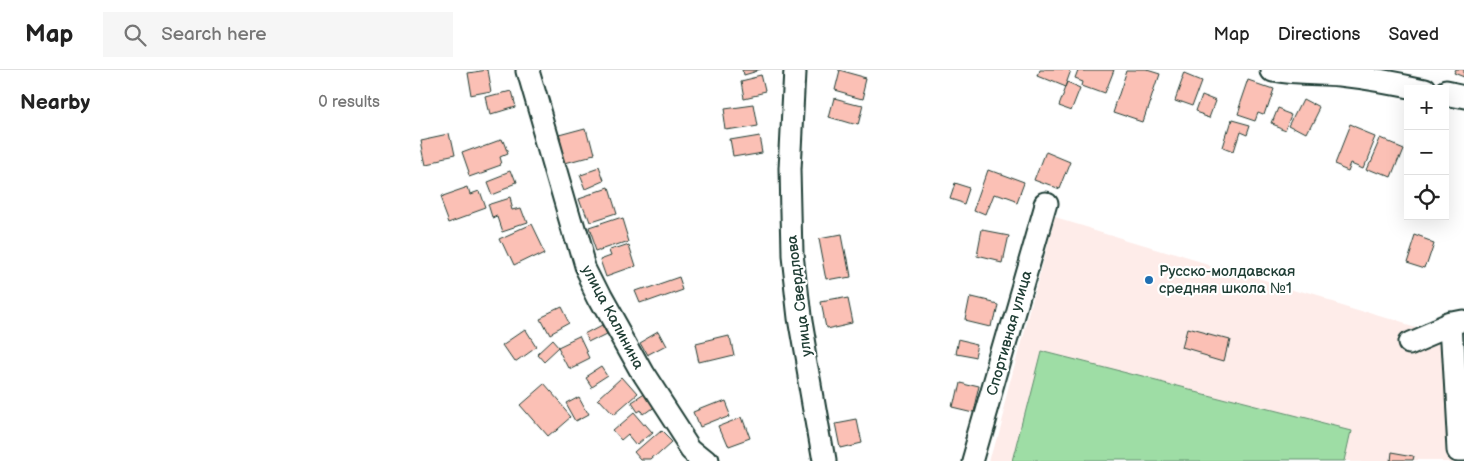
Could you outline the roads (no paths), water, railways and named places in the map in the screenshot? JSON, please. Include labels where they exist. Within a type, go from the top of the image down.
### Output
[{"type":"street","name":"улица Калинина","points":[[528,70],[585,267],[643,374],[691,448],[707,461]]},
{"type":"street","name":"улица Свердлова","points":[[795,70],[790,169],[792,255],[799,317],[824,461]]},
{"type":"street","points":[[1272,70],[1293,74],[1341,75],[1404,85]]},
{"type":"street","points":[[1449,94],[1464,97]]},
{"type":"street","name":"Спортивная улица","points":[[972,461],[1046,204]]},
{"type":"street","points":[[1409,342],[1458,323],[1459,449],[1464,449]]},
{"type":"place","name":"Русско-молдавская средняя школа №1","points":[[1149,280]]}]
